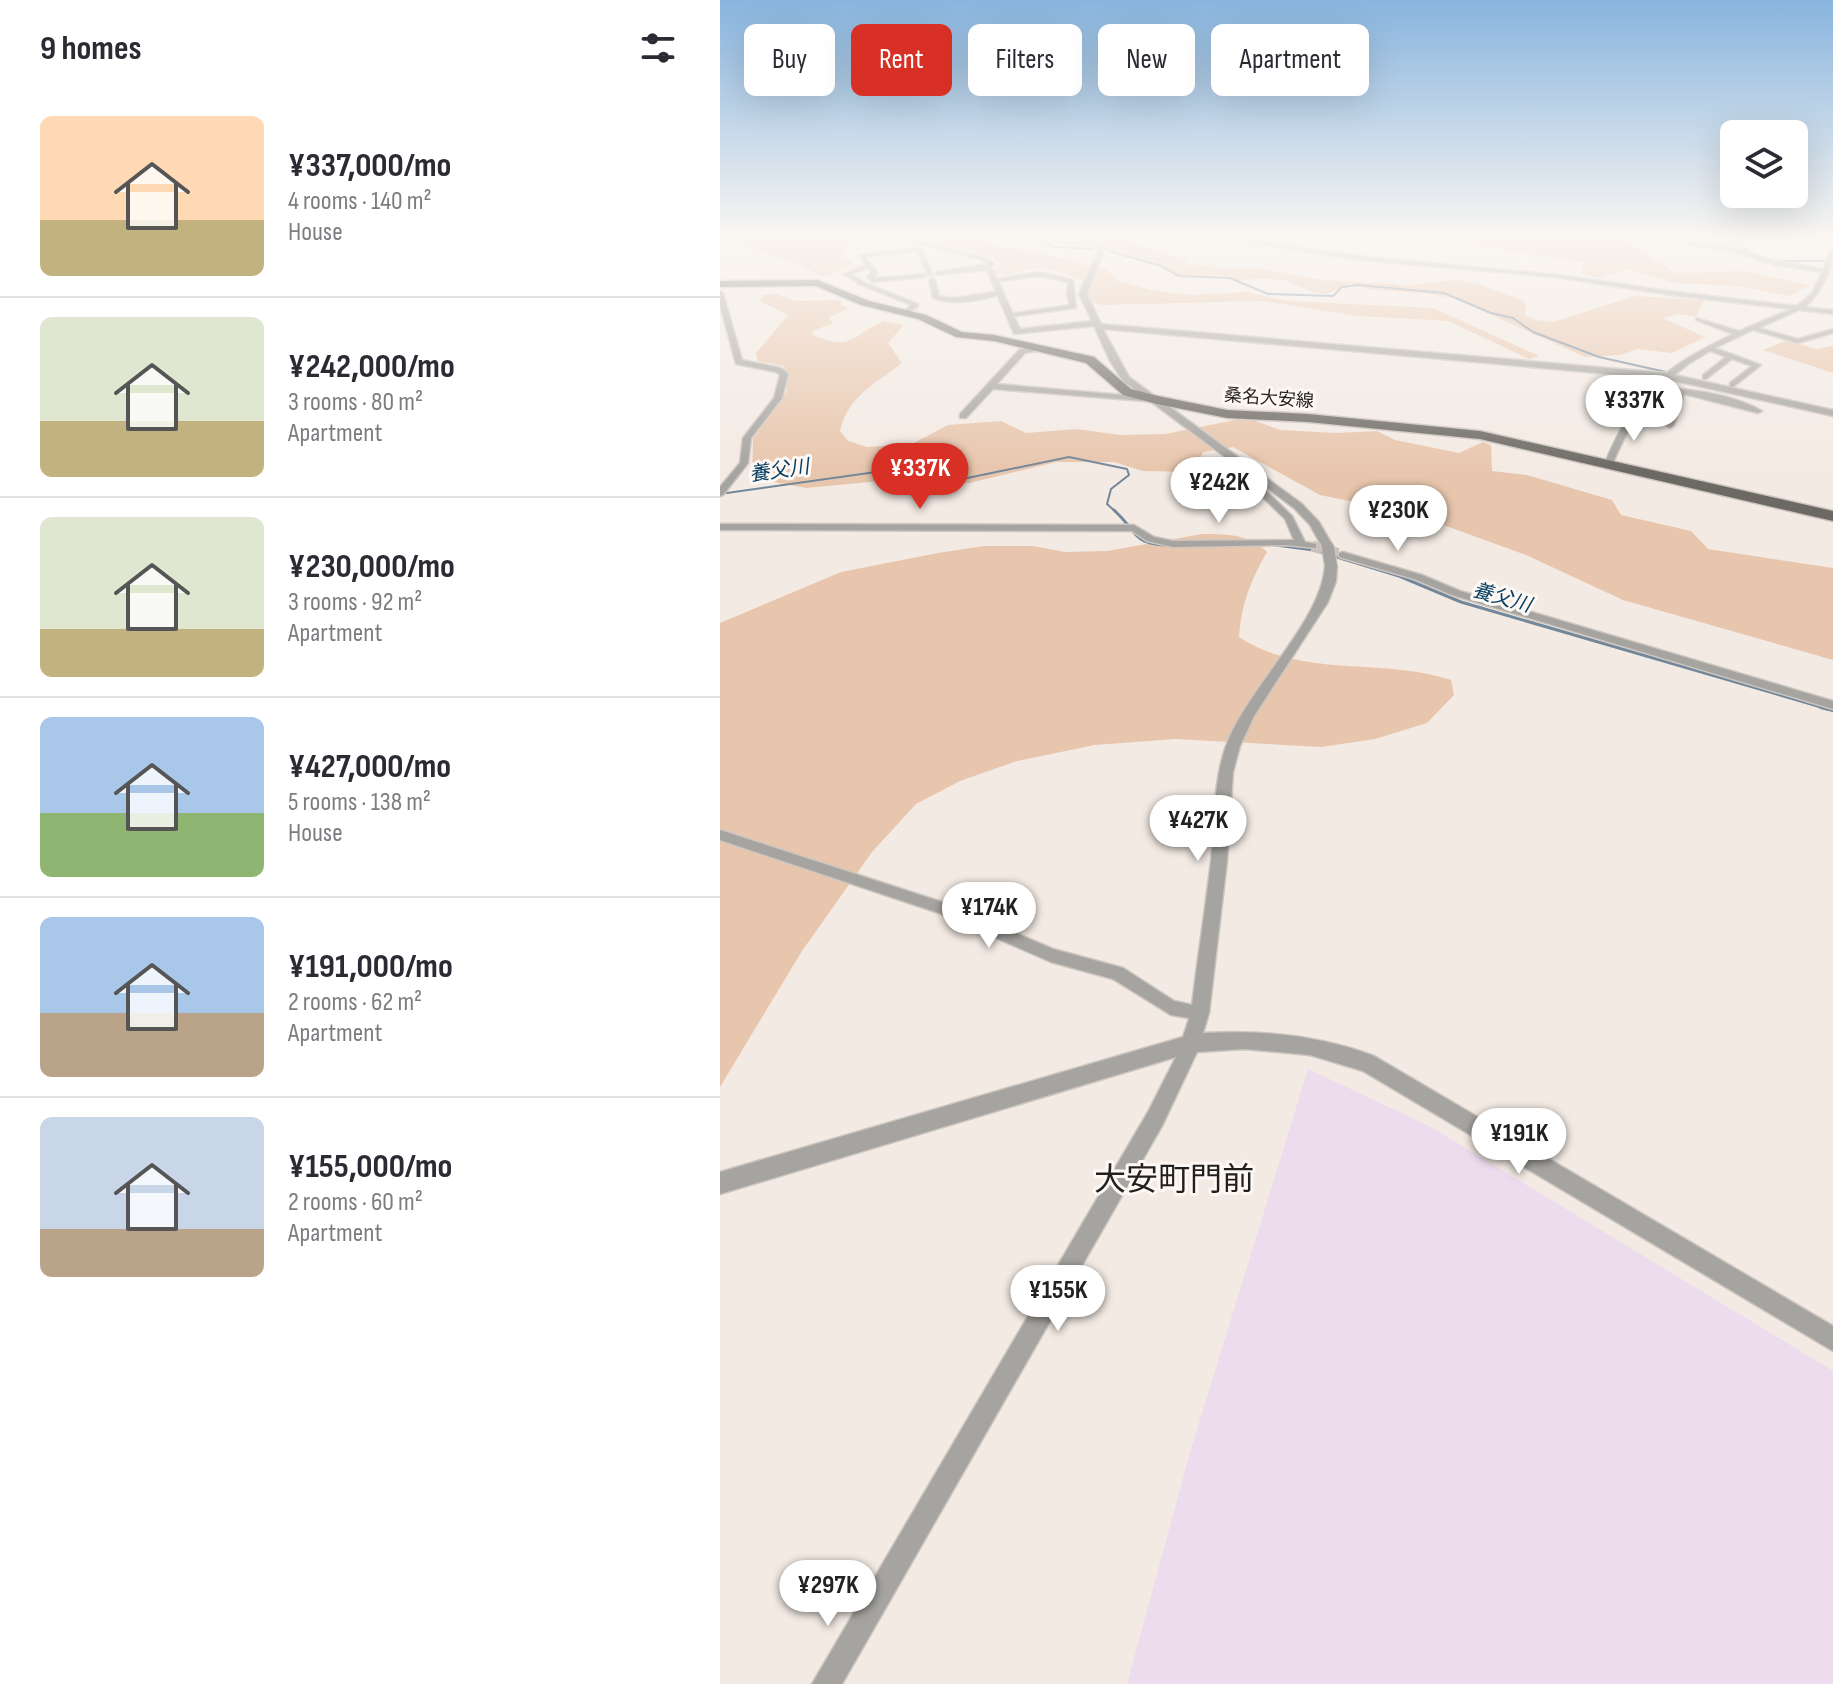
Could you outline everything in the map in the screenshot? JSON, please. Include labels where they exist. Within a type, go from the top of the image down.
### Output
[{"type":"main road","name":"桑名大安線","points":[[911,315],[931,320],[960,335],[994,338],[1090,360],[1127,392],[1157,400],[1227,414],[1308,418],[1480,435],[1833,516]]},
{"type":"street","points":[[720,492],[744,463],[747,438],[778,398],[784,374],[739,362],[726,315]]},
{"type":"street","points":[[1020,315],[1010,316],[1017,332],[1022,333],[1098,324],[1666,376],[1833,413]]},
{"type":"street","points":[[826,1684],[1155,1119],[1192,1043],[1200,1013],[1219,861],[1226,772],[1233,746],[1254,704],[1322,602],[1330,581],[1331,566],[1326,542],[1315,524],[1298,506],[1126,379],[1114,361],[1094,315]]},
{"type":"street","points":[[1609,463],[1625,423],[1666,376],[1687,358],[1783,315]]},
{"type":"street","points":[[1698,319],[1739,334]]},
{"type":"street","points":[[1767,332],[1785,324],[1770,320]]},
{"type":"street","points":[[1752,328],[1798,341],[1833,331]]},
{"type":"street","points":[[1707,348],[1757,365],[1733,385]]},
{"type":"street","points":[[963,416],[1023,351],[1033,349]]},
{"type":"street","points":[[1706,377],[1731,356]]},
{"type":"street","points":[[991,386],[1157,400]]},
{"type":"street","points":[[1655,389],[1682,390],[1720,398],[1758,411]]},
{"type":"street","points":[[1670,425],[1682,390]]},
{"type":"street","points":[[720,527],[1134,528],[1151,539],[1173,544],[1307,545],[1289,518],[1241,471],[1247,468]]},
{"type":"street","points":[[1343,555],[1418,577],[1456,593],[1833,705]]},
{"type":"street","points":[[720,835],[943,908],[1071,962],[1117,973],[1171,1008],[1200,1013]]},
{"type":"street","points":[[720,1183],[1192,1043],[1281,1042],[1310,1046],[1367,1063],[1554,1170],[1833,1339]]},
{"type":"shaded area","points":[[788,315],[835,315],[828,318],[834,323],[812,331],[813,335],[836,342],[852,339],[884,321],[901,324],[902,327],[888,343],[902,363],[865,391],[850,408],[840,431],[848,441],[867,447],[912,444],[948,425],[1001,421],[1026,433],[1077,429],[1120,435],[1165,434],[1235,420],[1253,420],[1280,430],[1336,433],[1377,431],[1395,440],[1459,453],[1483,442],[1491,445],[1492,471],[1527,475],[1612,500],[1621,515],[1691,531],[1708,549],[1833,568],[1833,660],[1623,600],[1526,555],[1413,514],[1320,495],[1233,447],[1203,452],[1194,472],[1143,471],[1114,462],[1056,462],[969,483],[902,479],[806,488],[752,478],[753,439],[787,391],[784,366],[758,361],[756,353]]},
{"type":"shaded area","points":[[1349,315],[1448,315],[1539,356],[1529,359],[1448,321]]},
{"type":"shaded area","points":[[1491,315],[1525,315],[1535,320],[1553,322],[1576,315],[1677,315],[1663,318],[1705,337],[1672,353],[1637,349],[1620,355],[1585,357]]},
{"type":"shaded area","points":[[1787,340],[1816,349],[1833,346],[1833,373],[1763,350]]},
{"type":"shaded area","points":[[1202,534],[1245,538],[1267,552],[1248,593],[1239,637],[1289,658],[1398,669],[1451,680],[1454,695],[1427,723],[1375,739],[1321,747],[1175,739],[1095,745],[1017,761],[960,781],[916,804],[872,852],[802,951],[720,1087],[720,623],[841,572],[938,553],[984,546],[1033,546],[1065,552],[1107,551]]},
{"type":"shaded area","points":[[1308,1069],[1431,1127],[1833,1371],[1833,1684],[1127,1684],[1191,1449]]},
{"type":"waterway","points":[[1498,315],[1513,318],[1533,332],[1599,357],[1666,372]]},
{"type":"waterway","name":"養父川","points":[[720,494],[883,471],[908,472],[932,482],[948,482],[1069,457],[1127,469],[1129,475],[1111,489],[1107,504],[1115,511]]},
{"type":"waterway","name":"養父川","points":[[1115,511],[1144,541],[1176,546]]},
{"type":"waterway","name":"養父川","points":[[1276,545],[1314,550],[1399,576],[1461,602],[1822,707]]},
{"type":"waterway","name":"養父川","points":[[1822,707],[1833,710]]},
{"type":"waterway","name":"養父川","points":[[1822,707],[1828,709]]},
{"type":"tunnel","points":[[1312,546],[1343,555]]},
{"type":"district","name":"大安町門前","points":[[1174,1179]]}]
